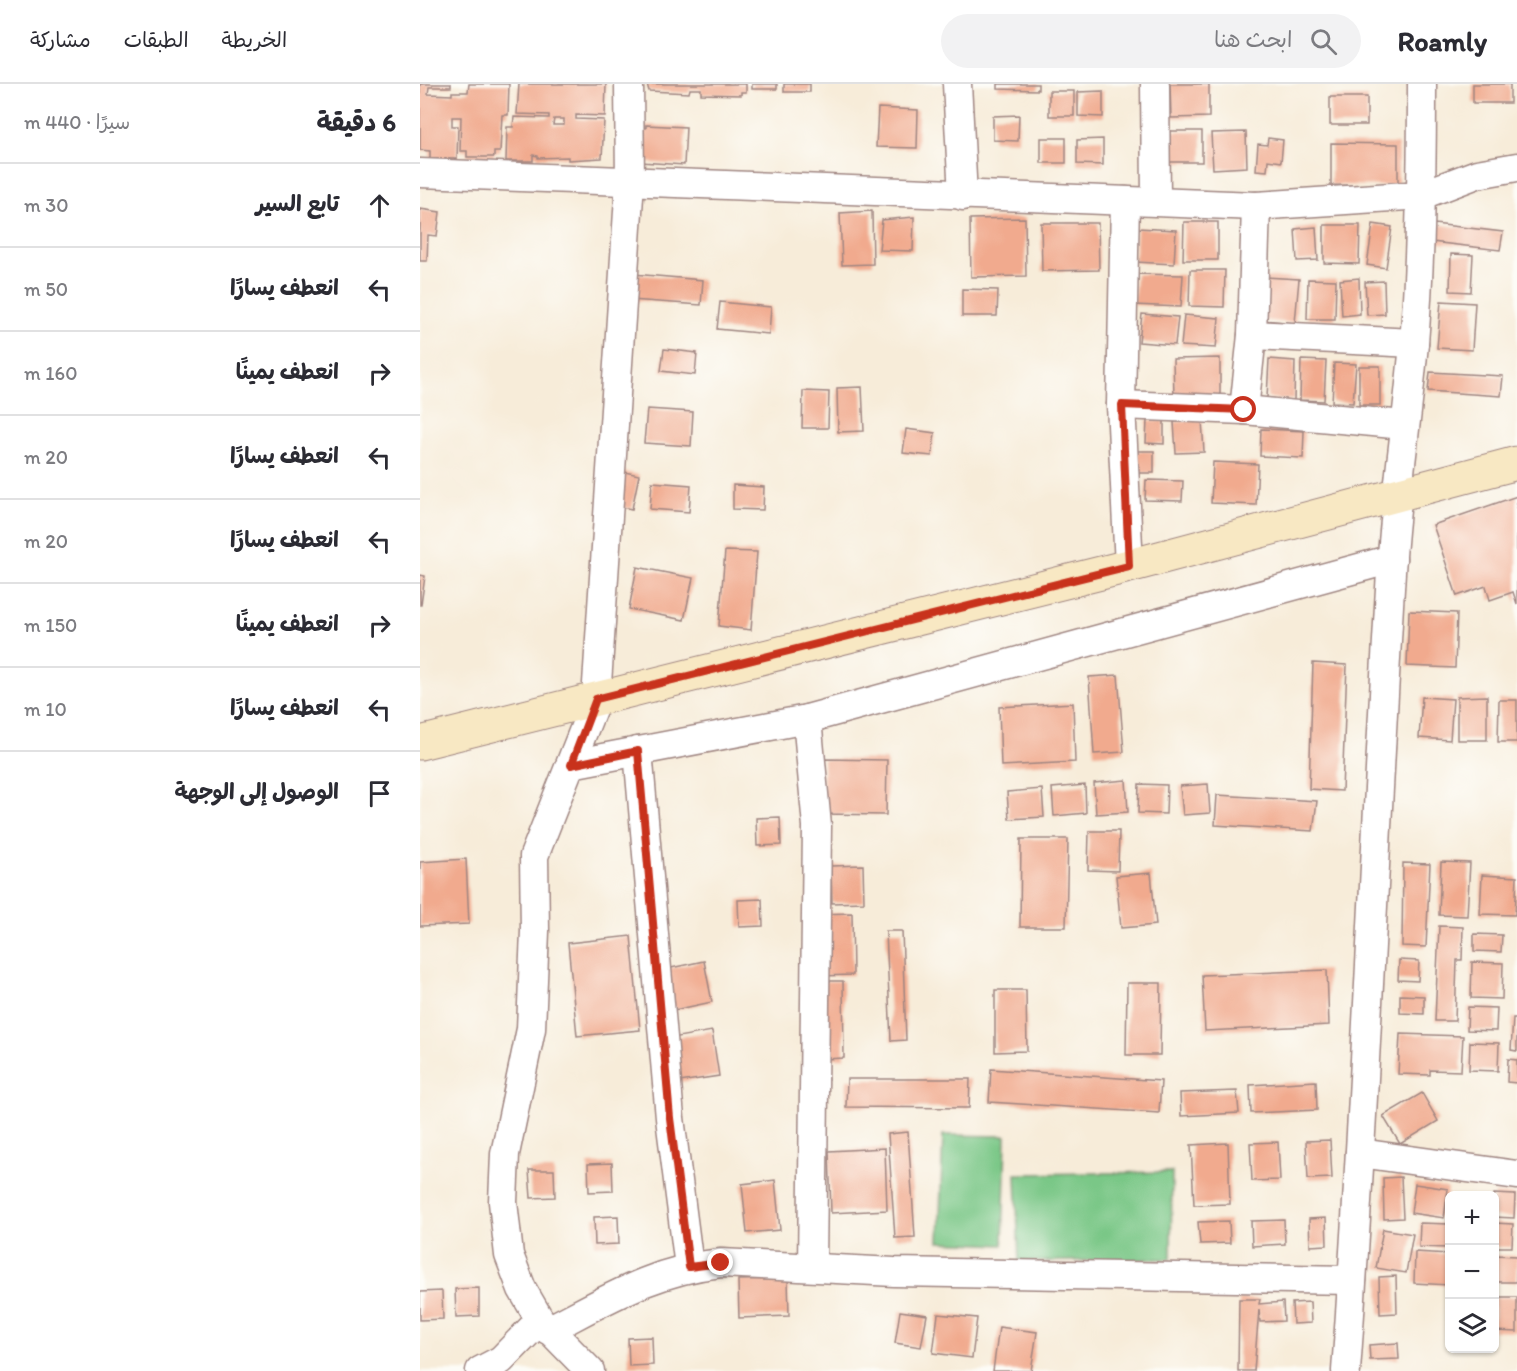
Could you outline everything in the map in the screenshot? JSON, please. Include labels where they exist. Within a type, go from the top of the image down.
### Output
[{"type":"street","points":[[590,1371],[544,1325],[522,1289],[510,1255],[503,1202],[505,1154],[531,1029],[536,931],[534,856],[596,699],[630,181],[628,84]]},
{"type":"street","points":[[957,84],[963,196]]},
{"type":"street","points":[[1155,84],[1156,200]]},
{"type":"street","points":[[1347,1371],[1396,495],[1414,344],[1422,195],[1422,84]]},
{"type":"street","points":[[420,173],[963,196],[1156,200],[1256,206],[1422,195],[1477,174],[1517,167]]},
{"type":"street","points":[[1125,201],[1122,405],[1129,566]]},
{"type":"street","points":[[1244,410],[1252,335],[1256,206]]},
{"type":"street","points":[[1252,335],[1414,344]]},
{"type":"street","points":[[1122,405],[1244,410],[1404,425]]},
{"type":"street","points":[[420,743],[1129,566],[1517,463]]},
{"type":"street","points":[[571,765],[807,719],[1392,559]]},
{"type":"street","points":[[807,719],[817,826],[812,1267]]},
{"type":"street","points":[[638,751],[670,1118],[689,1267]]},
{"type":"street","points":[[1360,1153],[1517,1175]]},
{"type":"street","points":[[480,1371],[501,1360],[544,1325],[646,1280],[689,1267],[721,1263],[894,1272],[1353,1280]]},
{"type":"green space","points":[[943,1135],[1006,1136],[1003,1245],[939,1242]]},
{"type":"green space","points":[[1172,1172],[1171,1259],[1019,1262],[1016,1174]]},
{"type":"building","points":[[420,84],[451,84],[451,87],[429,87],[428,94],[452,95],[452,92],[468,92],[469,84],[509,84],[508,115],[502,115],[500,152],[494,152],[494,157],[467,157],[467,151],[460,151],[461,117],[452,117],[452,126],[458,126],[457,159],[430,159],[430,151],[420,150]]},
{"type":"building","points":[[519,84],[606,84],[605,116],[576,115],[576,119],[604,120],[602,158],[568,160],[568,157],[538,158],[533,155],[533,161],[506,161],[507,127],[513,127],[514,117],[549,118],[549,115],[517,114]],"holes":[[[554,119],[564,119],[564,125],[553,125]]]},
{"type":"building","points":[[647,84],[746,84],[746,92],[741,92],[741,95],[701,94],[701,89],[690,89],[689,93],[649,91]]},
{"type":"building","points":[[752,84],[777,84],[777,89],[752,89]]},
{"type":"building","points":[[784,84],[810,84],[810,92],[784,92]]},
{"type":"building","points":[[998,84],[1038,84],[1038,90],[998,89]]},
{"type":"building","points":[[1170,84],[1209,84],[1209,117],[1171,118]]},
{"type":"building","points":[[1473,84],[1510,84],[1510,103],[1473,103]]},
{"type":"building","points":[[1049,91],[1074,91],[1074,116],[1049,116]]},
{"type":"building","points":[[1103,91],[1103,117],[1078,116],[1078,92]]},
{"type":"building","points":[[1330,97],[1367,97],[1367,125],[1330,125]]},
{"type":"building","points":[[878,108],[918,110],[917,148],[876,147]]},
{"type":"building","points":[[1019,115],[1018,141],[993,140],[993,116]]},
{"type":"building","points":[[646,125],[686,127],[684,165],[641,162],[642,128],[646,128]]},
{"type":"building","points":[[1168,131],[1202,131],[1202,162],[1168,162]]},
{"type":"building","points":[[1246,132],[1247,167],[1213,169],[1211,133]]},
{"type":"building","points":[[1041,138],[1066,138],[1066,163],[1041,163]]},
{"type":"building","points":[[1268,138],[1283,140],[1281,162],[1268,160],[1267,171],[1256,170],[1258,144],[1267,145]]},
{"type":"building","points":[[1103,139],[1103,165],[1077,164],[1077,140]]},
{"type":"building","points":[[1331,143],[1398,144],[1398,186],[1331,185]]},
{"type":"building","points":[[420,209],[440,212],[437,236],[428,235],[427,261],[420,261]]},
{"type":"building","points":[[872,211],[873,264],[842,265],[840,213]]},
{"type":"building","points":[[914,217],[913,251],[879,250],[882,220]]},
{"type":"building","points":[[1025,218],[1026,276],[971,277],[970,219]]},
{"type":"building","points":[[1184,222],[1218,222],[1218,260],[1183,260]]},
{"type":"building","points":[[1041,223],[1098,223],[1099,270],[1042,271]]},
{"type":"building","points":[[1373,224],[1392,227],[1386,268],[1367,265]]},
{"type":"building","points":[[1434,224],[1503,232],[1500,250],[1432,242]]},
{"type":"building","points":[[1324,225],[1360,225],[1359,264],[1324,263]]},
{"type":"building","points":[[1316,227],[1318,260],[1297,261],[1295,229]]},
{"type":"building","points":[[1137,228],[1176,230],[1174,264],[1135,262]]},
{"type":"building","points":[[1451,254],[1473,255],[1471,292],[1450,291]]},
{"type":"building","points":[[1190,270],[1225,270],[1224,307],[1189,306]]},
{"type":"building","points":[[633,274],[703,280],[701,305],[631,300]]},
{"type":"building","points":[[1136,274],[1183,275],[1181,307],[1134,305]]},
{"type":"building","points":[[1265,277],[1299,279],[1295,323],[1262,320]]},
{"type":"building","points":[[1359,278],[1360,314],[1342,316],[1340,280]]},
{"type":"building","points":[[1308,279],[1336,280],[1335,319],[1307,319]]},
{"type":"building","points":[[1384,281],[1385,314],[1367,315],[1365,282]]},
{"type":"building","points":[[962,289],[998,290],[997,316],[962,316]]},
{"type":"building","points":[[1441,301],[1475,303],[1472,350],[1437,348]]},
{"type":"building","points":[[720,302],[771,307],[769,334],[717,329]]},
{"type":"building","points":[[1142,314],[1178,317],[1175,345],[1139,342]]},
{"type":"building","points":[[1184,315],[1219,318],[1216,348],[1181,346]]},
{"type":"building","points":[[664,349],[697,353],[695,375],[661,371]]},
{"type":"building","points":[[1220,358],[1220,395],[1174,396],[1173,359]]},
{"type":"building","points":[[1269,359],[1295,361],[1294,400],[1267,398]]},
{"type":"building","points":[[1301,360],[1326,361],[1324,401],[1300,400]]},
{"type":"building","points":[[1334,363],[1356,364],[1353,403],[1332,402]]},
{"type":"building","points":[[1359,366],[1380,366],[1380,405],[1359,405]]},
{"type":"building","points":[[1430,372],[1503,376],[1501,396],[1428,391]]},
{"type":"building","points":[[862,387],[864,431],[838,432],[837,388]]},
{"type":"building","points":[[803,391],[829,392],[828,428],[802,428]]},
{"type":"building","points":[[647,409],[693,412],[691,446],[644,443]]},
{"type":"building","points":[[1147,420],[1164,421],[1164,444],[1146,443]]},
{"type":"building","points":[[1202,420],[1204,452],[1176,453],[1174,422]]},
{"type":"building","points":[[906,429],[935,433],[932,456],[903,453]]},
{"type":"building","points":[[1261,429],[1304,431],[1303,458],[1260,456]]},
{"type":"building","points":[[1134,451],[1154,451],[1154,473],[1134,473]]},
{"type":"building","points":[[1213,462],[1258,464],[1256,505],[1211,503]]},
{"type":"building","points":[[620,471],[639,475],[632,509],[612,505]]},
{"type":"building","points":[[1146,480],[1183,481],[1182,501],[1145,500]]},
{"type":"building","points":[[652,482],[691,485],[689,512],[650,509]]},
{"type":"building","points":[[733,485],[764,487],[763,510],[733,509]]},
{"type":"building","points":[[1517,496],[1517,604],[1513,592],[1490,600],[1486,586],[1457,596],[1433,525]]},
{"type":"building","points":[[725,551],[757,552],[751,630],[719,626]]},
{"type":"building","points":[[637,567],[693,578],[684,620],[629,609]]},
{"type":"building","points":[[420,575],[425,576],[421,605],[420,605]]},
{"type":"building","points":[[1409,611],[1457,613],[1455,668],[1407,666]]},
{"type":"building","points":[[1313,663],[1347,665],[1342,791],[1309,789]]},
{"type":"building","points":[[1118,675],[1124,752],[1094,754],[1089,677]]},
{"type":"building","points":[[1487,696],[1487,740],[1457,740],[1457,697]]},
{"type":"building","points":[[1422,697],[1453,699],[1450,740],[1419,738]]},
{"type":"building","points":[[1499,700],[1517,700],[1517,742],[1498,742]]},
{"type":"building","points":[[1073,703],[1075,762],[1001,766],[999,707]]},
{"type":"building","points":[[823,759],[887,760],[886,815],[823,814]]},
{"type":"building","points":[[1126,780],[1128,812],[1096,814],[1094,783]]},
{"type":"building","points":[[1139,784],[1167,785],[1166,814],[1138,813]]},
{"type":"building","points":[[1208,784],[1210,813],[1183,815],[1180,786]]},
{"type":"building","points":[[1085,785],[1086,813],[1054,816],[1052,788]]},
{"type":"building","points":[[1042,789],[1044,817],[1009,819],[1007,792]]},
{"type":"building","points":[[1217,795],[1317,801],[1313,831],[1215,825]]},
{"type":"building","points":[[780,817],[781,845],[757,846],[756,818]]},
{"type":"building","points":[[1089,831],[1119,831],[1118,871],[1088,870]]},
{"type":"building","points":[[1021,839],[1068,839],[1066,927],[1020,927]]},
{"type":"building","points":[[466,859],[469,924],[420,926],[420,862]]},
{"type":"building","points":[[1441,862],[1470,863],[1467,916],[1439,915]]},
{"type":"building","points":[[1403,863],[1430,864],[1426,947],[1402,946]]},
{"type":"building","points":[[863,865],[864,902],[832,903],[831,866]]},
{"type":"building","points":[[1151,873],[1156,925],[1121,928],[1116,876]]},
{"type":"building","points":[[1482,875],[1517,877],[1515,915],[1480,914]]},
{"type":"building","points":[[762,899],[763,926],[739,927],[738,900]]},
{"type":"building","points":[[852,913],[853,975],[819,976],[818,914]]},
{"type":"building","points":[[1439,926],[1463,927],[1462,960],[1457,960],[1455,1021],[1435,1021]]},
{"type":"building","points":[[886,931],[902,931],[906,1040],[891,1041]]},
{"type":"building","points":[[1474,934],[1502,935],[1501,952],[1474,951]]},
{"type":"building","points":[[631,936],[640,1030],[577,1036],[568,943]]},
{"type":"building","points":[[1399,960],[1419,961],[1418,981],[1398,980]]},
{"type":"building","points":[[704,961],[712,1002],[674,1010],[666,969]]},
{"type":"building","points":[[1472,962],[1503,963],[1502,999],[1471,998]]},
{"type":"building","points":[[1327,970],[1329,1025],[1205,1031],[1202,975]]},
{"type":"building","points":[[824,981],[843,981],[844,1058],[824,1059]]},
{"type":"building","points":[[1127,983],[1161,983],[1160,1055],[1126,1055]]},
{"type":"building","points":[[995,990],[1026,990],[1027,1051],[995,1052]]},
{"type":"building","points":[[1400,995],[1424,996],[1424,1014],[1400,1013]]},
{"type":"building","points":[[1468,1007],[1497,1008],[1496,1031],[1467,1030]]},
{"type":"building","points":[[1513,1018],[1517,1018],[1517,1051],[1511,1050]]},
{"type":"building","points":[[712,1031],[719,1076],[673,1083],[666,1039]]},
{"type":"building","points":[[1400,1034],[1463,1036],[1461,1071],[1430,1070],[1430,1075],[1398,1074]]},
{"type":"building","points":[[1470,1042],[1499,1043],[1498,1071],[1469,1070]]},
{"type":"building","points":[[1508,1059],[1517,1060],[1517,1083],[1507,1082]]},
{"type":"building","points":[[991,1069],[1161,1081],[1159,1113],[989,1102]]},
{"type":"building","points":[[847,1079],[970,1079],[969,1108],[846,1107]]},
{"type":"building","points":[[1316,1081],[1317,1110],[1251,1113],[1250,1085]]},
{"type":"building","points":[[1237,1091],[1239,1113],[1181,1116],[1180,1093]]},
{"type":"building","points":[[1422,1093],[1438,1121],[1400,1144],[1383,1116]]},
{"type":"building","points":[[908,1132],[915,1237],[895,1238],[888,1134]]},
{"type":"building","points":[[1330,1140],[1332,1178],[1308,1179],[1306,1141]]},
{"type":"building","points":[[1278,1142],[1280,1180],[1252,1181],[1250,1143]]},
{"type":"building","points":[[1228,1143],[1230,1204],[1194,1205],[1191,1145]]},
{"type":"building","points":[[885,1148],[887,1210],[831,1213],[829,1151]]},
{"type":"building","points":[[612,1163],[613,1191],[589,1192],[588,1164]]},
{"type":"building","points":[[529,1170],[554,1170],[555,1197],[531,1198]]},
{"type":"building","points":[[1401,1177],[1403,1218],[1384,1219],[1383,1178]]},
{"type":"building","points":[[775,1180],[780,1230],[747,1233],[742,1184]]},
{"type":"building","points":[[1415,1184],[1448,1189],[1445,1191],[1444,1218],[1411,1213]]},
{"type":"building","points":[[1499,1194],[1515,1195],[1514,1218],[1499,1217]]},
{"type":"building","points":[[618,1216],[619,1244],[595,1245],[594,1217]]},
{"type":"building","points":[[1326,1218],[1327,1245],[1310,1246],[1309,1219]]},
{"type":"building","points":[[1284,1220],[1285,1244],[1252,1246],[1251,1221]]},
{"type":"building","points":[[1229,1221],[1230,1243],[1200,1244],[1198,1222]]},
{"type":"building","points":[[1420,1223],[1445,1224],[1445,1248],[1419,1247]]},
{"type":"building","points":[[1499,1223],[1513,1224],[1512,1247],[1499,1247]]},
{"type":"building","points":[[1383,1229],[1413,1234],[1406,1273],[1376,1268]]},
{"type":"building","points":[[1415,1252],[1445,1254],[1445,1285],[1414,1283]]},
{"type":"building","points":[[1499,1255],[1517,1256],[1516,1282],[1499,1282]]},
{"type":"building","points":[[1396,1276],[1397,1313],[1380,1314],[1379,1277]]},
{"type":"building","points":[[788,1279],[789,1316],[739,1318],[738,1280]]},
{"type":"building","points":[[479,1288],[479,1316],[456,1317],[455,1289]]},
{"type":"building","points":[[442,1291],[443,1319],[420,1320],[420,1292]]},
{"type":"building","points":[[1499,1297],[1517,1297],[1517,1332],[1499,1331]]},
{"type":"building","points":[[1239,1299],[1260,1299],[1259,1304],[1283,1302],[1284,1321],[1260,1322],[1259,1309],[1254,1371],[1238,1371]]},
{"type":"building","points":[[1310,1302],[1311,1323],[1293,1324],[1292,1303]]},
{"type":"building","points":[[900,1311],[927,1315],[921,1347],[895,1343]]},
{"type":"building","points":[[938,1314],[977,1318],[972,1358],[933,1353]]},
{"type":"building","points":[[999,1327],[1037,1332],[1031,1371],[993,1371]]},
{"type":"building","points":[[652,1337],[653,1365],[629,1366],[628,1338]]},
{"type":"building","points":[[1398,1343],[1399,1359],[1370,1360],[1369,1345]]},
{"type":"route","points":[[721,1263],[689,1267],[670,1118],[638,751],[571,765],[596,699],[1129,566],[1122,405],[1244,410]]}]
